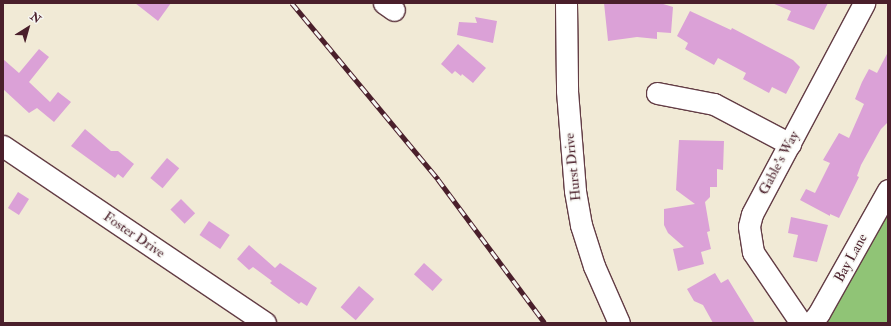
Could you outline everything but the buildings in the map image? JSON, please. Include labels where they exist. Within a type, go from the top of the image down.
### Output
[{"type":"street","name":"Hurst Drive","points":[[566,3],[568,105],[575,191],[581,225],[594,266],[619,323]]},
{"type":"street","name":"Gable's Way","points":[[801,323],[753,252],[749,238],[752,214],[864,3]]},
{"type":"street","points":[[657,93],[714,104],[790,144]]},
{"type":"street","name":"Foster Drive","points":[[3,146],[265,323]]},
{"type":"street","name":"Bay Lane","points":[[811,323],[820,313],[888,190]]},
{"type":"green space","points":[[888,208],[888,323],[822,323]]},
{"type":"railway","points":[[292,3],[438,179],[545,323]]}]
